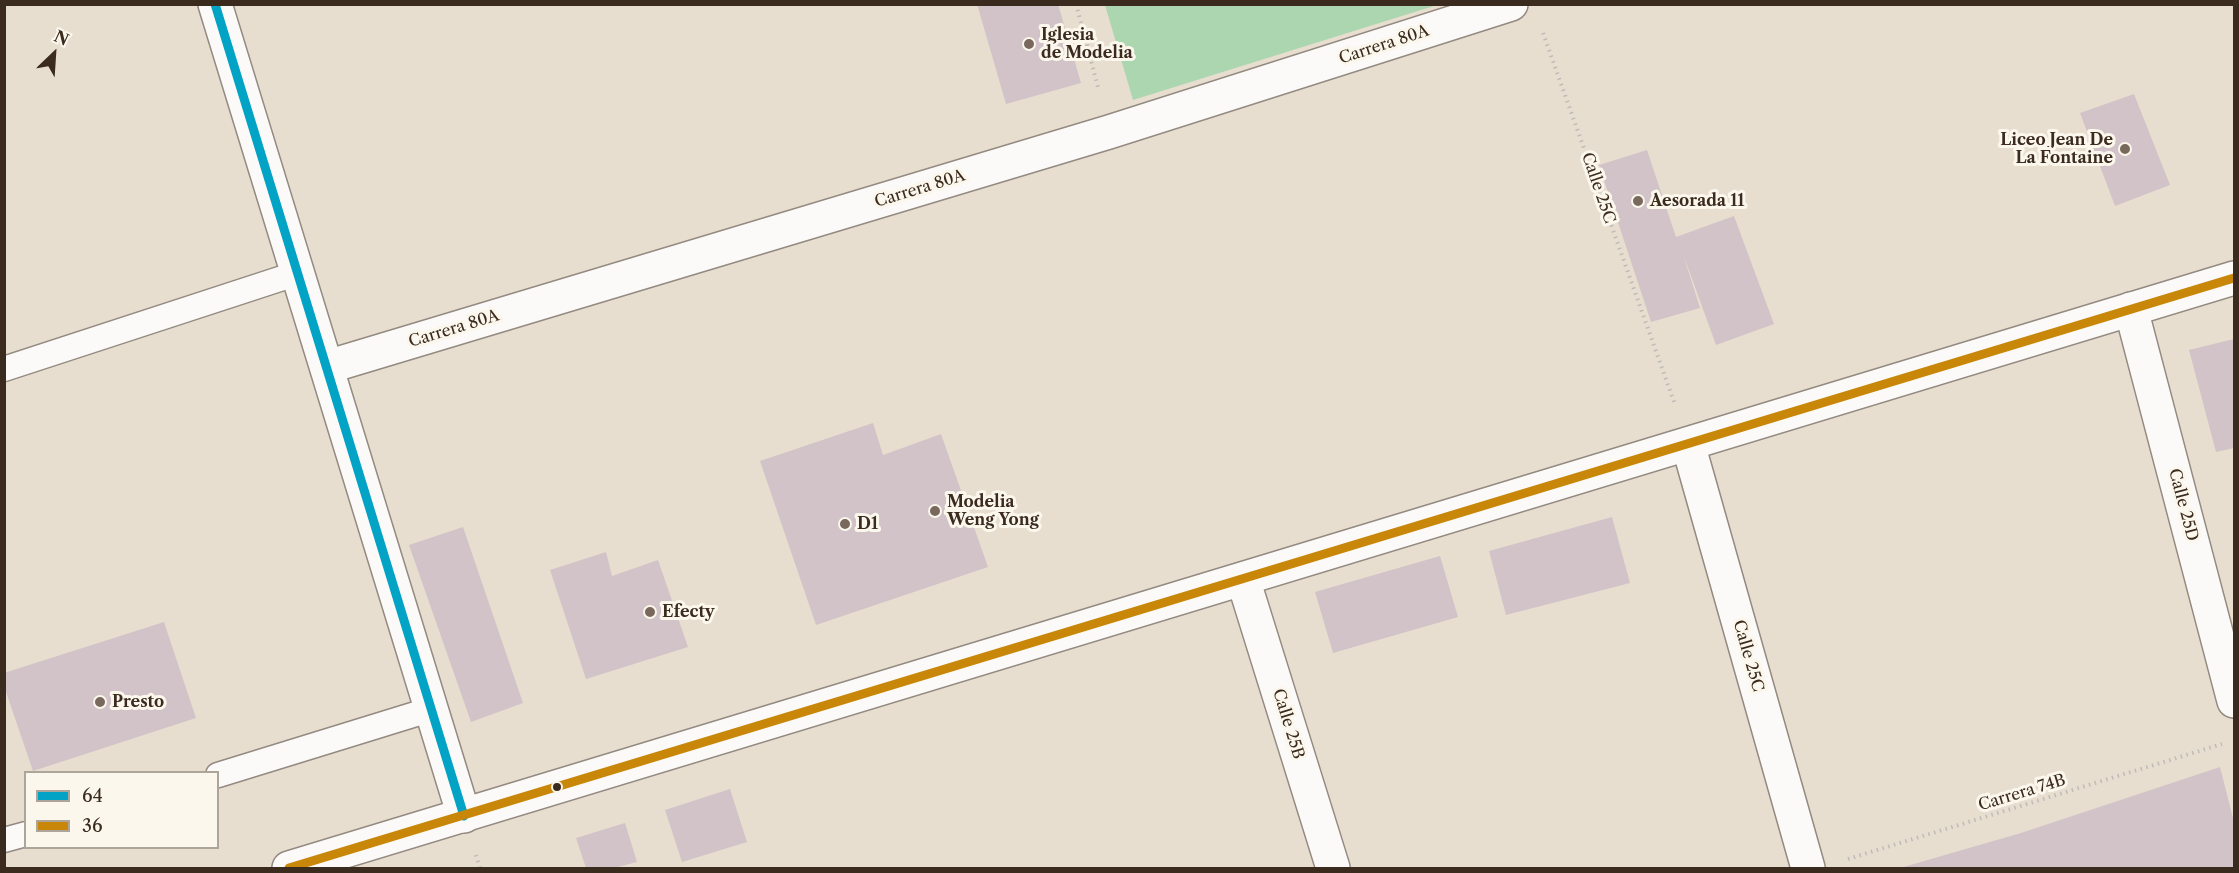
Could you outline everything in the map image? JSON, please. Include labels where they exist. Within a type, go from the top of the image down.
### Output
[{"type":"street","points":[[215,4],[464,816]]},
{"type":"street","name":"Carrera 80A","points":[[327,367],[1109,132],[1511,4]]},
{"type":"street","points":[[289,868],[2235,278]]},
{"type":"street","name":"Calle 25D","points":[[2131,309],[2235,701]]},
{"type":"street","name":"Calle 25C","points":[[1688,444],[1824,865]]},
{"type":"street","name":"Calle 25B","points":[[1243,579],[1333,868]]},
{"type":"lane","points":[[4,369],[298,273]]},
{"type":"lane","points":[[219,775],[432,709]]},
{"type":"lane","points":[[4,840],[24,835]]},
{"type":"path","points":[[1076,4],[1109,132]]},
{"type":"path","name":"Calle 25C","points":[[1541,27],[1675,406]]},
{"type":"path","name":"Carrera 74B","points":[[1824,865],[2223,743]]},
{"type":"green space","points":[[1105,4],[1437,5],[1133,100]]},
{"type":"building","name":"Iglesia de Modelia","points":[[977,4],[1058,4],[1081,83],[1006,104]]},
{"type":"building","name":"Liceo Jean De La Fontaine","points":[[2134,94],[2170,185],[2115,206],[2080,113]]},
{"type":"building","points":[[1647,150],[1676,237],[1734,216],[1774,324],[1716,345],[1683,254],[1700,308],[1651,322],[1599,165]]},
{"type":"building","points":[[2234,339],[2234,448],[2216,452],[2189,350]]},
{"type":"building","name":"D1","points":[[873,423],[883,455],[941,434],[988,567],[816,625],[760,461]]},
{"type":"building","points":[[1612,517],[1630,583],[1506,615],[1489,551]]},
{"type":"building","points":[[463,527],[523,703],[471,722],[409,545]]},
{"type":"building","points":[[606,552],[612,576],[658,560],[688,647],[586,679],[550,570]]},
{"type":"building","points":[[1440,556],[1458,617],[1333,653],[1315,592]]},
{"type":"building","name":"Presto","points":[[164,622],[196,718],[33,771],[4,686],[4,673]]},
{"type":"building","points":[[2220,767],[2234,822],[2234,868],[1900,868],[2021,833]]},
{"type":"building","points":[[730,789],[747,842],[682,862],[665,810]]},
{"type":"building","points":[[625,823],[637,862],[614,868],[586,868],[576,838]]},
{"type":"transit line","name":"64","points":[[215,4],[464,816]]},
{"type":"transit line","name":"36","points":[[289,868],[2234,278]]},
{"type":"place","name":"Iglesia de Modelia","points":[[1029,44]]},
{"type":"place","name":"Liceo Jean De La Fontaine","points":[[2125,149]]},
{"type":"place","name":"Aesorada 11","points":[[1638,201]]},
{"type":"place","name":"Modelia Weng Yong","points":[[935,511]]},
{"type":"place","name":"D1","points":[[845,524]]},
{"type":"place","name":"Efecty","points":[[650,612]]},
{"type":"place","name":"Presto","points":[[100,702]]}]
